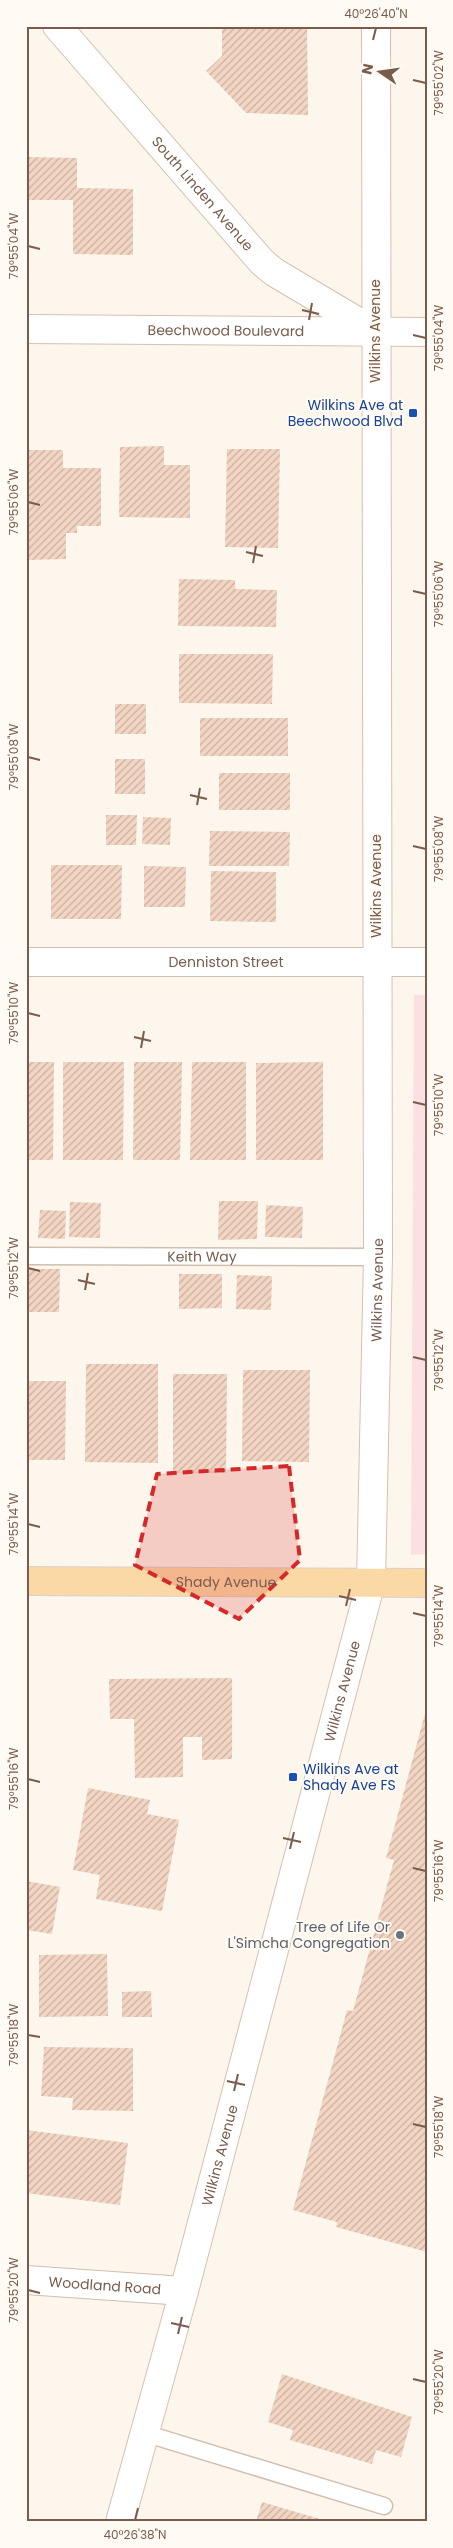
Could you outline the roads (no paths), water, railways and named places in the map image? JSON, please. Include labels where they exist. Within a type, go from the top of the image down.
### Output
[{"type":"main road","name":"South Linden Avenue","points":[[57,26],[262,262],[274,272],[375,332]]},
{"type":"main road","name":"Wilkins Avenue","points":[[120,2522],[184,2291],[371,1582],[378,1257],[376,26]]},
{"type":"main road","name":"Beechwood Boulevard","points":[[26,329],[427,332]]},
{"type":"main road","name":"Denniston Street","points":[[26,962],[427,962]]},
{"type":"main road","name":"Shady Avenue","points":[[26,1581],[427,1583]]},
{"type":"main road","name":"Woodland Road","points":[[26,2280],[184,2291]]},
{"type":"lane","name":"Keith Way","points":[[26,1256],[378,1257]]},
{"type":"lane","points":[[144,2433],[384,2506]]},
{"type":"place","name":"Wilkins Ave at Beechwood Blvd","points":[[413,413]]},
{"type":"place","name":"Wilkins Ave at Shady Ave FS","points":[[293,1777]]},
{"type":"place","name":"Tree of Life Or L'Simcha Congregation","points":[[400,1935]]}]
